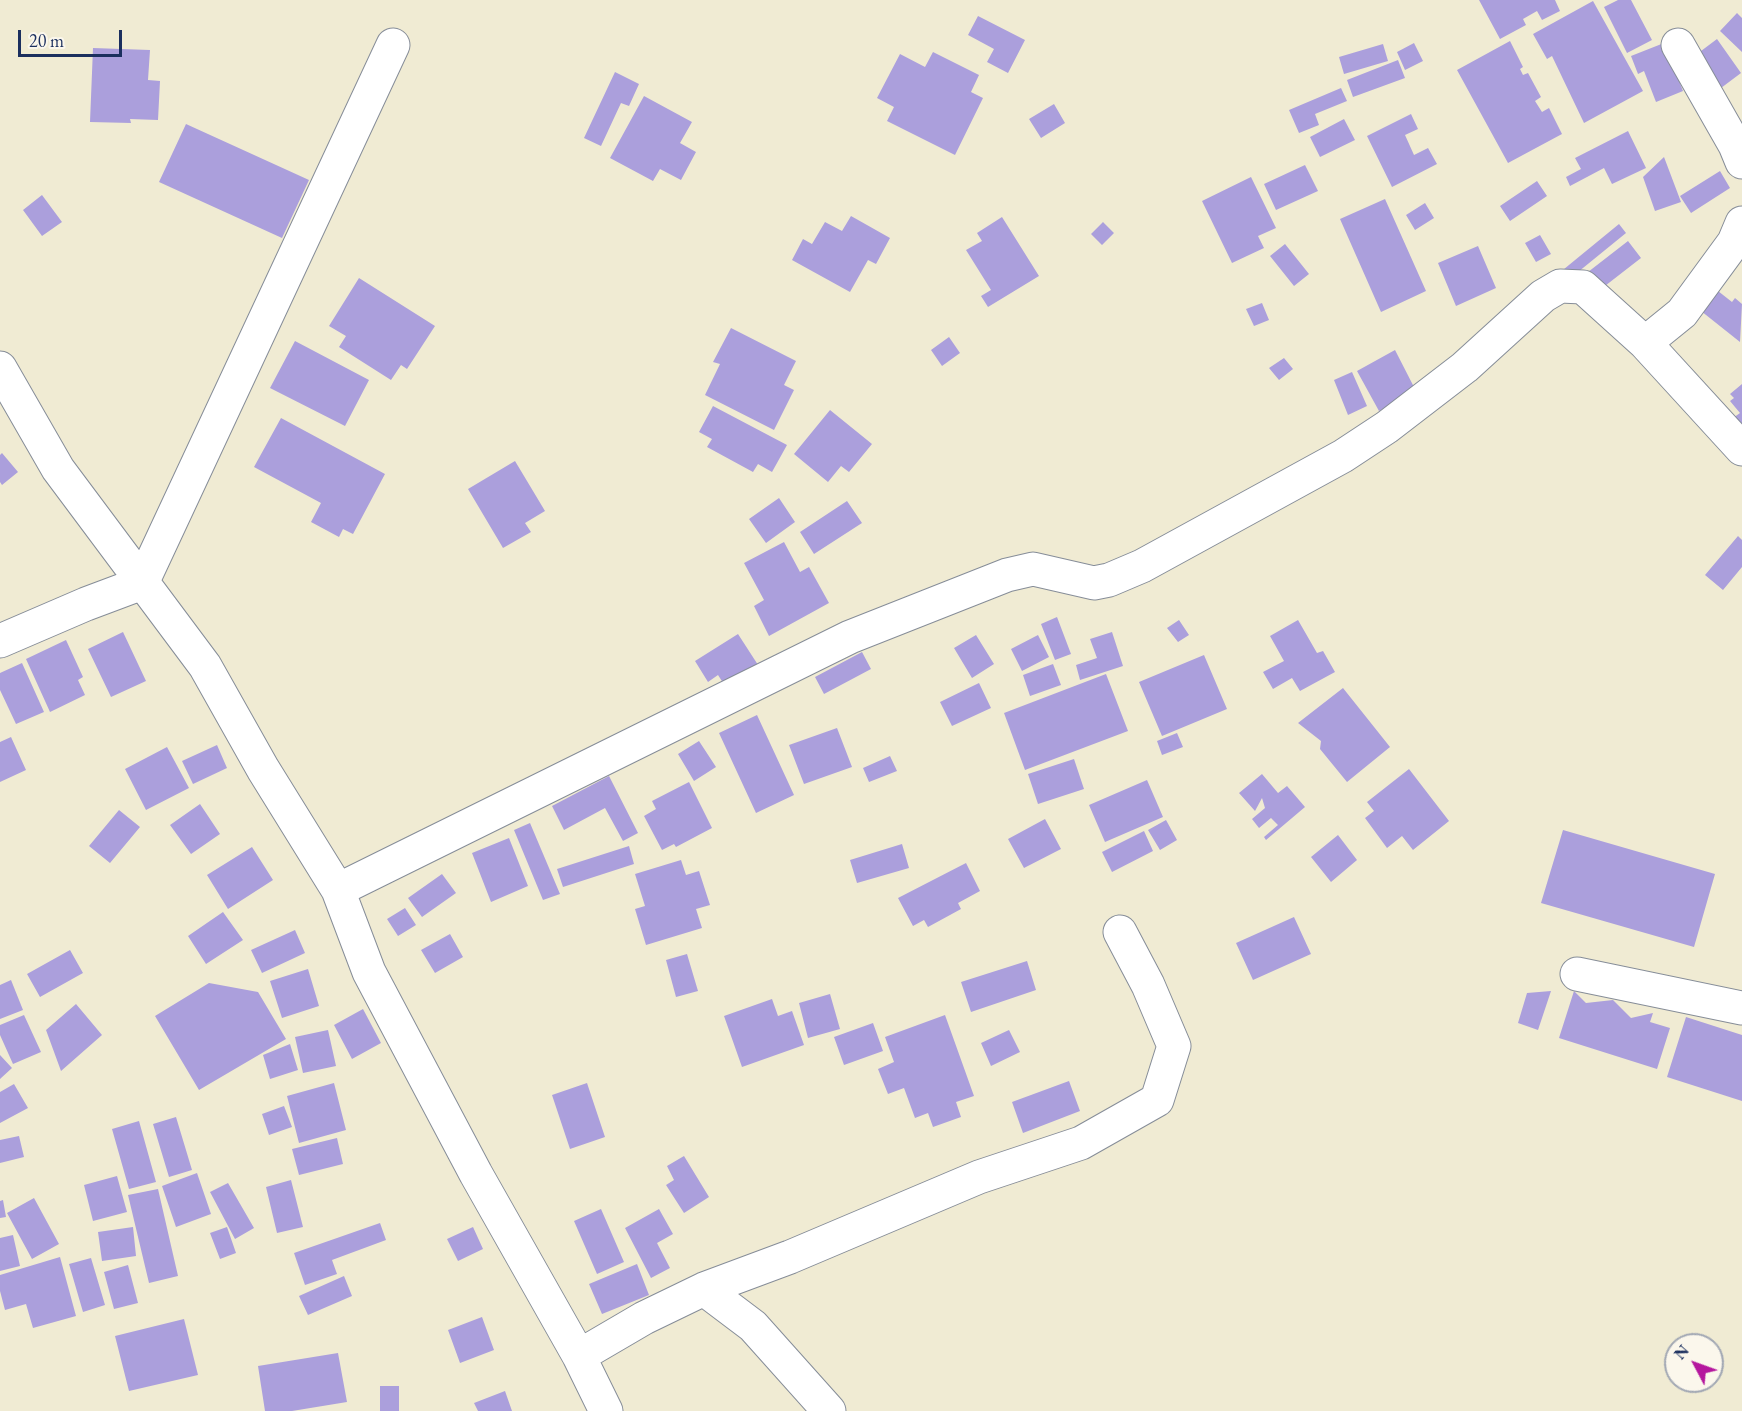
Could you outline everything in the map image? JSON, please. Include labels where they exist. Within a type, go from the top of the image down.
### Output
[{"type":"street","points":[[0,641],[86,604],[142,584],[393,45]]},
{"type":"street","points":[[1678,45],[1726,128],[1742,162]]},
{"type":"street","points":[[1645,342],[1682,313],[1734,242],[1742,223]]},
{"type":"street","points":[[338,891],[850,637],[1007,574],[1033,568],[1095,583],[1142,566],[1343,456],[1388,427],[1465,368],[1543,296],[1560,286],[1583,287],[1645,342],[1742,450]]},
{"type":"street","points":[[0,368],[58,469],[205,666],[262,769],[338,891],[369,972],[476,1174],[579,1356],[606,1411]]},
{"type":"street","points":[[579,1356],[644,1318],[705,1289],[790,1257],[979,1177],[1081,1143],[1157,1100],[1174,1046],[1148,985],[1120,932]]},
{"type":"street","points":[[1577,974],[1742,1008]]},
{"type":"street","points":[[705,1289],[753,1326],[829,1411]]},
{"type":"building","points":[[1479,0],[1555,0],[1560,11],[1542,20],[1537,11],[1523,19],[1526,25],[1500,39]]},
{"type":"building","points":[[1618,0],[1631,0],[1652,40],[1627,53],[1604,7]]},
{"type":"building","points":[[1593,1],[1643,91],[1584,123],[1552,56],[1547,59],[1533,34]]},
{"type":"building","points":[[1737,13],[1742,18],[1742,52],[1720,31]]},
{"type":"building","points":[[978,16],[1025,40],[1008,73],[987,62],[994,49],[968,35]]},
{"type":"building","points":[[1717,39],[1741,73],[1721,88],[1697,54]]},
{"type":"building","points":[[1510,41],[1523,67],[1520,69],[1523,75],[1528,73],[1541,97],[1535,101],[1542,112],[1549,108],[1562,134],[1508,163],[1457,70]]},
{"type":"building","points":[[1414,43],[1423,61],[1405,70],[1397,52]]},
{"type":"building","points":[[1664,43],[1683,91],[1656,102],[1644,71],[1638,74],[1631,56]]},
{"type":"building","points":[[1383,44],[1388,61],[1344,74],[1339,57]]},
{"type":"building","points":[[93,48],[150,50],[148,80],[160,81],[158,120],[130,119],[131,123],[90,122]]},
{"type":"building","points":[[933,52],[979,75],[971,92],[983,98],[955,155],[887,121],[894,107],[877,98],[900,54],[925,67]]},
{"type":"building","points":[[1398,60],[1405,78],[1353,97],[1347,80]]},
{"type":"building","points":[[615,72],[639,84],[629,106],[621,103],[601,146],[584,138]]},
{"type":"building","points":[[1341,88],[1347,101],[1315,114],[1319,125],[1299,133],[1289,110]]},
{"type":"building","points":[[644,96],[692,122],[680,143],[696,152],[681,180],[660,169],[653,181],[610,158]]},
{"type":"building","points":[[1054,104],[1065,123],[1041,138],[1029,119]]},
{"type":"building","points":[[1411,114],[1418,129],[1405,135],[1414,155],[1428,148],[1437,164],[1392,187],[1367,136]]},
{"type":"building","points":[[1344,119],[1355,140],[1320,157],[1310,137]]},
{"type":"building","points":[[186,124],[309,180],[282,238],[159,182]]},
{"type":"building","points":[[1628,131],[1646,168],[1612,184],[1604,168],[1570,186],[1566,177],[1581,169],[1575,158]]},
{"type":"building","points":[[1664,157],[1681,202],[1655,211],[1643,177]]},
{"type":"building","points":[[1305,165],[1318,191],[1276,210],[1264,184]]},
{"type":"building","points":[[1720,171],[1730,188],[1691,213],[1680,196]]},
{"type":"building","points":[[1251,177],[1276,228],[1258,236],[1264,248],[1232,263],[1202,201]]},
{"type":"building","points":[[1537,181],[1547,196],[1510,221],[1500,206]]},
{"type":"building","points":[[42,195],[62,222],[42,236],[23,210]]},
{"type":"building","points":[[1385,199],[1426,291],[1381,312],[1340,219]]},
{"type":"building","points":[[1425,203],[1434,218],[1415,230],[1406,215]]},
{"type":"building","points":[[851,216],[890,238],[876,264],[868,260],[850,292],[792,260],[803,239],[812,244],[825,222],[842,231]]},
{"type":"building","points":[[1002,217],[1039,276],[988,307],[981,296],[991,290],[966,250],[982,241],[977,233]]},
{"type":"building","points":[[1103,222],[1114,233],[1102,245],[1091,234]]},
{"type":"building","points":[[1619,224],[1626,233],[1567,281],[1558,274]]},
{"type":"building","points":[[1540,235],[1551,254],[1536,262],[1525,243]]},
{"type":"building","points":[[1628,241],[1641,258],[1583,303],[1570,286]]},
{"type":"building","points":[[1285,244],[1309,274],[1294,286],[1270,256]]},
{"type":"building","points":[[1478,246],[1496,288],[1456,306],[1438,263]]},
{"type":"building","points":[[359,278],[435,326],[407,369],[401,365],[391,380],[339,347],[346,336],[329,326]]},
{"type":"building","points":[[1718,291],[1732,302],[1735,298],[1742,304],[1740,342],[1701,311]]},
{"type":"building","points":[[1262,303],[1269,320],[1254,326],[1246,309]]},
{"type":"building","points":[[731,328],[796,361],[784,385],[794,390],[774,430],[705,395],[720,364],[713,362]]},
{"type":"building","points":[[949,337],[960,353],[942,366],[931,350]]},
{"type":"building","points":[[295,341],[369,380],[345,426],[270,388]]},
{"type":"building","points":[[1395,350],[1416,391],[1379,411],[1357,371]]},
{"type":"building","points":[[1284,358],[1293,369],[1279,380],[1269,368]]},
{"type":"building","points":[[1352,372],[1367,406],[1348,415],[1334,380]]},
{"type":"building","points":[[1742,384],[1742,428],[1733,418],[1740,413],[1730,401],[1734,398],[1730,394]]},
{"type":"building","points":[[713,406],[787,445],[772,472],[758,464],[753,472],[707,447],[712,439],[699,432]]},
{"type":"building","points":[[830,410],[872,444],[849,472],[841,466],[828,482],[794,454]]},
{"type":"building","points":[[281,418],[385,474],[353,534],[343,529],[339,537],[311,522],[321,503],[254,467]]},
{"type":"building","points":[[2,453],[18,472],[2,485],[0,455]]},
{"type":"building","points":[[515,461],[545,511],[525,523],[531,532],[503,548],[468,489]]},
{"type":"building","points":[[779,498],[795,522],[766,543],[749,519]]},
{"type":"building","points":[[847,501],[862,523],[814,554],[800,532]]},
{"type":"building","points":[[1738,536],[1742,540],[1742,567],[1723,590],[1705,575]]},
{"type":"building","points":[[784,542],[800,572],[809,567],[829,603],[769,636],[754,606],[764,600],[744,563]]},
{"type":"building","points":[[1057,617],[1071,654],[1055,660],[1041,624]]},
{"type":"building","points":[[1179,620],[1189,635],[1178,642],[1167,628]]},
{"type":"building","points":[[1298,620],[1317,653],[1323,651],[1335,672],[1300,691],[1292,678],[1273,689],[1263,672],[1284,661],[1270,636]]},
{"type":"building","points":[[123,632],[146,681],[111,697],[88,649]]},
{"type":"building","points":[[1112,632],[1123,666],[1080,680],[1076,665],[1097,658],[1090,639]]},
{"type":"building","points":[[738,634],[760,668],[727,689],[718,675],[708,682],[695,661]]},
{"type":"building","points":[[976,635],[994,664],[972,678],[954,648]]},
{"type":"building","points":[[1038,635],[1049,657],[1022,671],[1011,649]]},
{"type":"building","points":[[66,640],[83,677],[78,680],[85,695],[50,712],[26,659]]},
{"type":"building","points":[[862,652],[871,669],[824,694],[815,677]]},
{"type":"building","points":[[1204,655],[1227,709],[1162,736],[1139,682]]},
{"type":"building","points":[[22,663],[44,712],[16,724],[0,690],[0,673]]},
{"type":"building","points":[[1053,664],[1061,685],[1030,696],[1023,675]]},
{"type":"building","points":[[1106,674],[1128,731],[1025,770],[1004,713]]},
{"type":"building","points":[[979,683],[991,708],[952,726],[940,702]]},
{"type":"building","points":[[1343,688],[1390,747],[1347,782],[1320,749],[1321,741],[1298,723]]},
{"type":"building","points":[[757,715],[794,795],[756,813],[719,733]]},
{"type":"building","points":[[837,728],[852,767],[804,784],[789,745]]},
{"type":"building","points":[[1177,733],[1183,747],[1162,755],[1157,741]]},
{"type":"building","points":[[11,737],[26,770],[0,782],[0,742]]},
{"type":"building","points":[[699,741],[716,767],[694,781],[678,754]]},
{"type":"building","points":[[217,745],[227,768],[193,784],[182,761]]},
{"type":"building","points":[[167,747],[189,788],[146,810],[125,769]]},
{"type":"building","points":[[890,756],[897,771],[869,782],[863,768]]},
{"type":"building","points":[[1074,759],[1084,789],[1038,804],[1028,774]]},
{"type":"building","points":[[1409,769],[1449,821],[1413,850],[1402,836],[1387,848],[1365,818],[1374,811],[1367,802]]},
{"type":"building","points":[[1262,774],[1278,793],[1287,786],[1305,807],[1266,840],[1264,837],[1278,825],[1271,818],[1259,828],[1252,819],[1265,808],[1262,798],[1255,811],[1239,793]]},
{"type":"building","points":[[609,776],[638,833],[623,841],[605,808],[564,830],[552,806]]},
{"type":"building","points":[[1147,780],[1163,817],[1105,842],[1089,805]]},
{"type":"building","points":[[689,782],[712,828],[676,847],[674,844],[662,850],[644,816],[656,809],[652,801]]},
{"type":"building","points":[[200,804],[220,834],[191,854],[170,825]]},
{"type":"building","points":[[119,810],[140,827],[110,863],[89,846]]},
{"type":"building","points":[[1045,819],[1061,849],[1024,868],[1008,839]]},
{"type":"building","points":[[1166,820],[1177,840],[1160,850],[1148,830]]},
{"type":"building","points":[[530,823],[560,894],[543,900],[514,830]]},
{"type":"building","points":[[1563,830],[1715,874],[1694,947],[1541,903]]},
{"type":"building","points":[[1144,831],[1153,851],[1112,872],[1102,852]]},
{"type":"building","points":[[1338,835],[1357,860],[1331,882],[1311,857]]},
{"type":"building","points":[[509,838],[528,886],[491,902],[472,853]]},
{"type":"building","points":[[902,844],[909,868],[857,883],[850,860]]},
{"type":"building","points":[[629,846],[634,864],[563,887],[557,869]]},
{"type":"building","points":[[252,847],[273,880],[228,909],[207,875]]},
{"type":"building","points":[[681,860],[686,875],[699,871],[710,905],[696,909],[702,928],[646,945],[635,909],[645,906],[635,874]]},
{"type":"building","points":[[966,863],[980,891],[958,903],[961,909],[928,927],[924,920],[913,926],[898,898]]},
{"type":"building","points":[[442,874],[456,893],[422,917],[408,898]]},
{"type":"building","points":[[405,908],[416,925],[398,936],[387,919]]},
{"type":"building","points":[[223,912],[243,940],[206,964],[188,936]]},
{"type":"building","points":[[1294,917],[1311,954],[1253,980],[1236,943]]},
{"type":"building","points":[[295,930],[305,953],[262,973],[251,950]]},
{"type":"building","points":[[450,934],[463,957],[435,973],[421,950]]},
{"type":"building","points":[[70,950],[83,973],[40,997],[27,974]]},
{"type":"building","points":[[687,954],[698,991],[676,997],[666,960]]},
{"type":"building","points":[[1027,961],[1036,990],[971,1012],[961,982]]},
{"type":"building","points":[[308,969],[319,1006],[282,1018],[270,981]]},
{"type":"building","points":[[11,980],[23,1010],[0,1019],[0,985]]},
{"type":"building","points":[[209,983],[258,992],[286,1039],[199,1090],[155,1016]]},
{"type":"building","points":[[1551,991],[1538,1030],[1518,1023],[1527,993]]},
{"type":"building","points":[[1574,991],[1586,1003],[1613,1000],[1631,1018],[1653,1013],[1650,1022],[1670,1028],[1657,1069],[1559,1038]]},
{"type":"building","points":[[830,994],[840,1029],[808,1038],[799,1003]]},
{"type":"building","points":[[772,999],[778,1016],[792,1011],[804,1045],[742,1067],[724,1016]]},
{"type":"building","points":[[76,1004],[102,1035],[61,1071],[46,1030]]},
{"type":"building","points":[[363,1009],[381,1043],[352,1059],[334,1025]]},
{"type":"building","points":[[24,1015],[41,1052],[13,1064],[0,1035],[0,1025]]},
{"type":"building","points":[[945,1015],[974,1096],[956,1102],[961,1117],[933,1127],[928,1113],[915,1118],[904,1088],[888,1094],[878,1069],[894,1062],[885,1037]]},
{"type":"building","points":[[1686,1017],[1742,1035],[1742,1101],[1667,1077]]},
{"type":"building","points":[[873,1023],[883,1051],[844,1065],[834,1037]]},
{"type":"building","points":[[328,1030],[336,1066],[303,1073],[295,1037]]},
{"type":"building","points":[[1009,1030],[1020,1052],[991,1066],[981,1043]]},
{"type":"building","points":[[290,1044],[298,1070],[270,1079],[263,1055]]},
{"type":"building","points":[[0,1055],[12,1068],[0,1079]]},
{"type":"building","points":[[1069,1081],[1080,1111],[1023,1133],[1012,1102]]},
{"type":"building","points":[[334,1083],[346,1130],[299,1143],[287,1096]]},
{"type":"building","points":[[587,1083],[605,1137],[570,1149],[552,1095]]},
{"type":"building","points":[[14,1084],[28,1108],[0,1123],[0,1092]]},
{"type":"building","points":[[284,1106],[292,1127],[269,1135],[262,1114]]},
{"type":"building","points":[[176,1117],[192,1170],[169,1177],[153,1124]]},
{"type":"building","points":[[139,1121],[156,1182],[129,1189],[112,1129]]},
{"type":"building","points":[[19,1136],[24,1157],[0,1163],[0,1140]]},
{"type":"building","points":[[337,1138],[343,1164],[299,1175],[292,1149]]},
{"type":"building","points":[[684,1156],[709,1197],[684,1213],[666,1185],[674,1180],[667,1166]]},
{"type":"building","points":[[197,1173],[211,1214],[176,1227],[162,1186]]},
{"type":"building","points":[[117,1176],[127,1212],[93,1221],[84,1185]]},
{"type":"building","points":[[291,1180],[303,1227],[277,1233],[266,1187]]},
{"type":"building","points":[[228,1183],[254,1228],[235,1239],[210,1192]]},
{"type":"building","points":[[158,1189],[178,1276],[149,1283],[128,1195]]},
{"type":"building","points":[[34,1198],[59,1244],[32,1259],[7,1213]]},
{"type":"building","points":[[3,1200],[6,1217],[0,1218],[0,1201]]},
{"type":"building","points":[[601,1209],[624,1262],[597,1274],[574,1221]]},
{"type":"building","points":[[659,1209],[673,1234],[657,1243],[670,1268],[651,1278],[625,1228]]},
{"type":"building","points":[[380,1223],[386,1240],[332,1260],[337,1274],[305,1285],[294,1253]]},
{"type":"building","points":[[133,1227],[136,1256],[102,1261],[98,1232]]},
{"type":"building","points":[[227,1227],[236,1253],[220,1259],[210,1233]]},
{"type":"building","points":[[473,1227],[483,1249],[458,1261],[447,1239]]},
{"type":"building","points":[[13,1235],[20,1266],[0,1271],[0,1238]]},
{"type":"building","points":[[60,1257],[76,1316],[33,1328],[26,1304],[5,1310],[0,1291],[0,1275]]},
{"type":"building","points":[[91,1258],[105,1305],[83,1312],[69,1264]]},
{"type":"building","points":[[637,1264],[649,1295],[602,1314],[589,1284]]},
{"type":"building","points":[[128,1265],[138,1303],[114,1309],[104,1272]]},
{"type":"building","points":[[344,1276],[352,1296],[308,1315],[299,1296]]},
{"type":"building","points":[[482,1317],[494,1350],[460,1363],[448,1330]]},
{"type":"building","points":[[184,1319],[198,1375],[129,1391],[115,1336]]},
{"type":"building","points":[[338,1353],[347,1402],[292,1411],[265,1411],[258,1366]]},
{"type":"building","points":[[380,1386],[399,1386],[399,1411],[380,1411]]},
{"type":"building","points":[[505,1391],[512,1411],[478,1411],[474,1403]]}]
